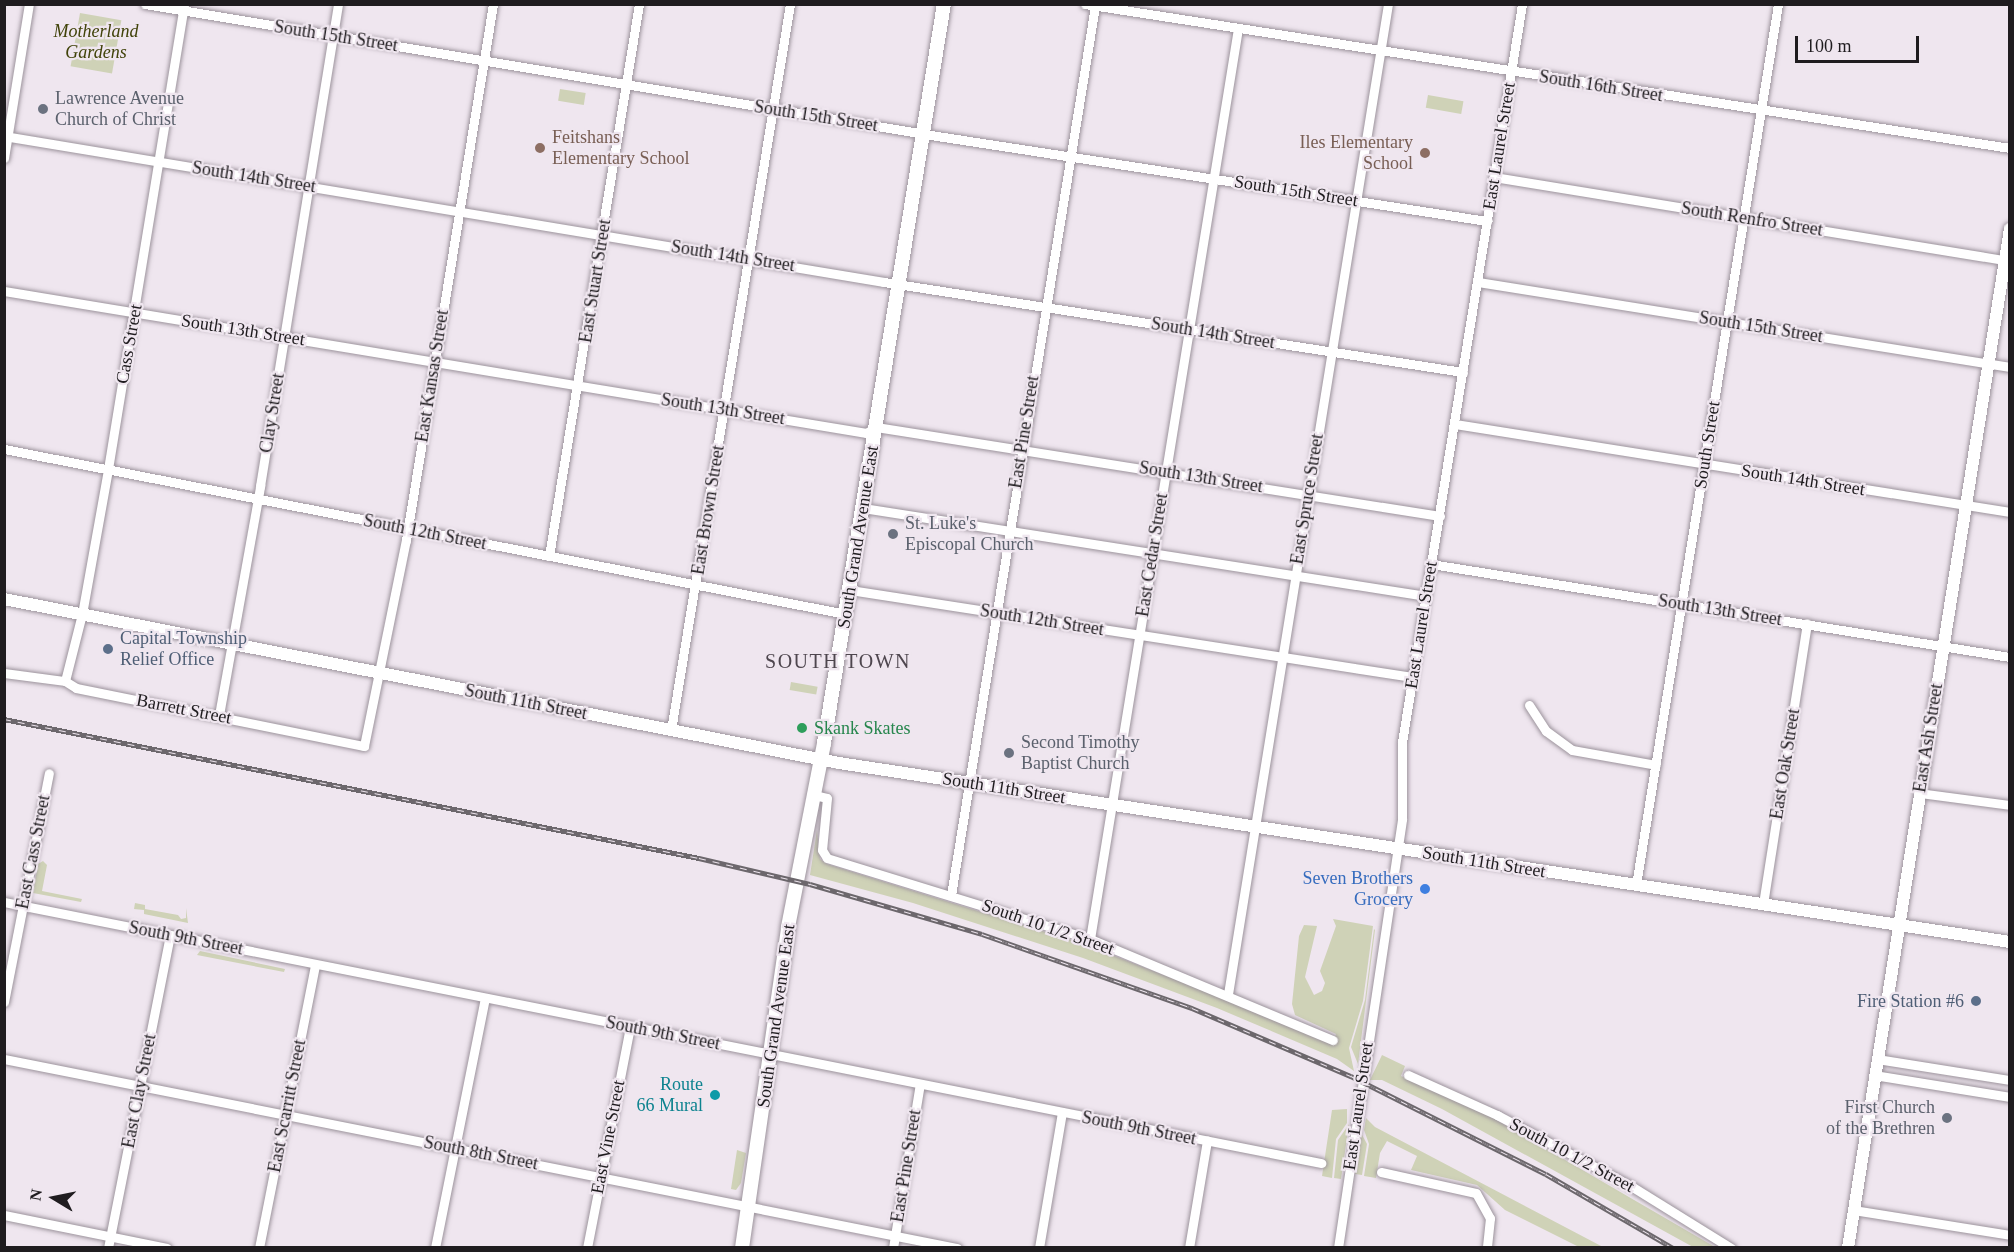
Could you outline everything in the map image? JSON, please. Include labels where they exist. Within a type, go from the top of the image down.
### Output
[{"type":"main road","name":"South Grand Avenue East","points":[[742,1248],[788,927],[821,760],[846,614],[944,4]]},
{"type":"street","points":[[4,158],[29,4]]},
{"type":"street","name":"South 15th Street","points":[[145,4],[183,8],[333,36],[774,109],[1487,221]]},
{"type":"street","name":"Clay Street","points":[[219,715],[258,499],[338,4]]},
{"type":"street","name":"East Kansas Street","points":[[364,746],[407,528],[493,4]]},
{"type":"street","name":"East Stuart Street","points":[[549,556],[639,4]]},
{"type":"street","name":"East Brown Street","points":[[671,730],[790,4]]},
{"type":"street","name":"East Spruce Street","points":[[1228,994],[1388,4]]},
{"type":"street","name":"East Laurel Street","points":[[1338,1248],[1398,848],[1403,802],[1402,742],[1522,4]]},
{"type":"street","name":"South Street","points":[[1636,885],[1727,322],[1746,218],[1778,4]]},
{"type":"street","name":"South 16th Street","points":[[1090,5],[1700,102],[1761,108],[2010,148]]},
{"type":"street","name":"East Pine Street","points":[[951,895],[1070,156],[1090,5]]},
{"type":"street","name":"Cass Street","points":[[65,681],[82,614],[108,469],[183,8]]},
{"type":"street","name":"East Cedar Street","points":[[1090,939],[1238,28]]},
{"type":"street","name":"South 14th Street","points":[[6,136],[899,284],[1463,372]]},
{"type":"street","name":"South Renfro Street","points":[[1494,177],[2007,260]]},
{"type":"street","name":"East Ash Street","points":[[1848,1248],[1965,505],[2007,260],[2010,229]]},
{"type":"street","name":"South 15th Street","points":[[1478,282],[2010,368]]},
{"type":"street","name":"South 13th Street","points":[[4,291],[866,433],[876,427],[1440,516]]},
{"type":"street","name":"South 14th Street","points":[[1455,424],[2010,512]]},
{"type":"street","name":"South 12th Street","points":[[4,449],[846,614]]},
{"type":"street","points":[[863,508],[1426,596]]},
{"type":"street","name":"South 13th Street","points":[[1431,564],[2010,657]]},
{"type":"street","name":"South 12th Street","points":[[850,590],[1412,677]]},
{"type":"street","name":"South 11th Street","points":[[4,599],[821,760],[2010,942]]},
{"type":"street","name":"East Oak Street","points":[[1763,904],[1807,623]]},
{"type":"street","name":"Barrett Street","points":[[4,673],[65,681],[76,688],[364,746]]},
{"type":"street","points":[[1529,705],[1546,731],[1572,750],[1656,765]]},
{"type":"street","name":"East Cass Street","points":[[4,1002],[49,773]]},
{"type":"street","points":[[1919,793],[2010,805]]},
{"type":"street","name":"South 10 1/2 Street","points":[[814,795],[827,798],[822,850],[827,858],[1090,939],[1228,994],[1333,1040]]},
{"type":"street","name":"South 9th Street","points":[[4,902],[1321,1163]]},
{"type":"street","name":"East Clay Street","points":[[108,1248],[170,935]]},
{"type":"street","name":"East Scarritt Street","points":[[259,1248],[315,964]]},
{"type":"street","points":[[435,1248],[485,998]]},
{"type":"street","name":"East Vine Street","points":[[586,1248],[630,1026]]},
{"type":"street","name":"South 8th Street","points":[[4,1059],[957,1248]]},
{"type":"street","points":[[1877,1059],[2010,1080]]},
{"type":"street","name":"South 10 1/2 Street","points":[[1407,1074],[1508,1120],[1631,1186],[1731,1248]]},
{"type":"street","points":[[1874,1075],[2010,1097]]},
{"type":"street","name":"East Pine Street","points":[[893,1248],[920,1084]]},
{"type":"street","points":[[1039,1248],[1062,1112]]},
{"type":"street","points":[[1189,1248],[1207,1141]]},
{"type":"street","points":[[1381,1172],[1462,1187],[1480,1196],[1490,1218],[1487,1248]]},
{"type":"street","points":[[1853,1210],[2010,1235]]},
{"type":"street","points":[[4,1215],[167,1248]]},
{"type":"green space","name":"Motherland Gardens","points":[[80,13],[121,20],[112,73],[71,66]]},
{"type":"green space","points":[[560,89],[586,93],[584,105],[558,101]]},
{"type":"green space","points":[[1428,95],[1463,101],[1461,114],[1426,108]]},
{"type":"green space","points":[[791,682],[818,687],[816,695],[790,690]]},
{"type":"green space","points":[[817,830],[820,859],[827,864],[1084,944],[1271,1017],[1332,1045],[1336,1034],[1295,1015],[1292,1004],[1299,936],[1304,925],[1317,926],[1305,977],[1314,995],[1322,991],[1325,983],[1320,971],[1336,926],[1333,919],[1373,926],[1363,1001],[1349,1048],[1354,1071],[1337,1059],[1217,1008],[1083,958],[913,903],[810,875]]},
{"type":"green space","points":[[43,861],[47,865],[42,891],[82,899],[81,902],[33,893],[38,864]]},
{"type":"green space","points":[[135,903],[145,905],[145,909],[178,915],[181,919],[186,918],[186,908],[188,923],[144,914],[144,910],[134,909]]},
{"type":"green space","points":[[1374,929],[1358,1064],[1351,1047],[1365,1000]]},
{"type":"green space","points":[[200,951],[285,969],[284,972],[197,955]]},
{"type":"green space","points":[[1382,1055],[1405,1066],[1401,1076],[1486,1114],[1715,1247],[1693,1247],[1442,1109],[1382,1080],[1370,1080]]},
{"type":"green space","points":[[1347,1109],[1347,1123],[1336,1139],[1332,1178],[1322,1176],[1332,1110]]},
{"type":"green space","points":[[1366,1118],[1375,1127],[1603,1247],[1579,1247],[1505,1210],[1477,1185],[1411,1170],[1417,1156],[1387,1141],[1380,1153],[1376,1178],[1364,1176],[1369,1144],[1364,1130]]},
{"type":"green space","points":[[1349,1124],[1341,1179],[1334,1178],[1338,1140]]},
{"type":"green space","points":[[1360,1131],[1367,1144],[1362,1175],[1355,1174]]},
{"type":"green space","points":[[737,1150],[746,1153],[741,1183],[736,1190],[731,1189]]},
{"type":"railway","points":[[4,719],[699,858],[810,884],[982,934],[1192,1008],[1351,1076],[1546,1174],[1673,1248]]},
{"type":"place","name":"Lawrence Avenue Church of Christ","points":[[43,109]]},
{"type":"place","name":"Feitshans Elementary School","points":[[540,148]]},
{"type":"place","name":"Iles Elementary School","points":[[1425,153]]},
{"type":"place","name":"St. Luke's Episcopal Church","points":[[893,534]]},
{"type":"place","name":"Capital Township Relief Office","points":[[108,649]]},
{"type":"place","name":"Skank Skates","points":[[802,728]]},
{"type":"place","name":"Second Timothy Baptist Church","points":[[1009,753]]},
{"type":"place","name":"Seven Brothers Grocery","points":[[1425,889]]},
{"type":"place","name":"Fire Station #6","points":[[1976,1001]]},
{"type":"place","name":"Route 66 Mural","points":[[715,1095]]},
{"type":"place","name":"First Church of the Brethren","points":[[1947,1118]]},
{"type":"district","name":"SOUTH TOWN","points":[[838,661]]}]
